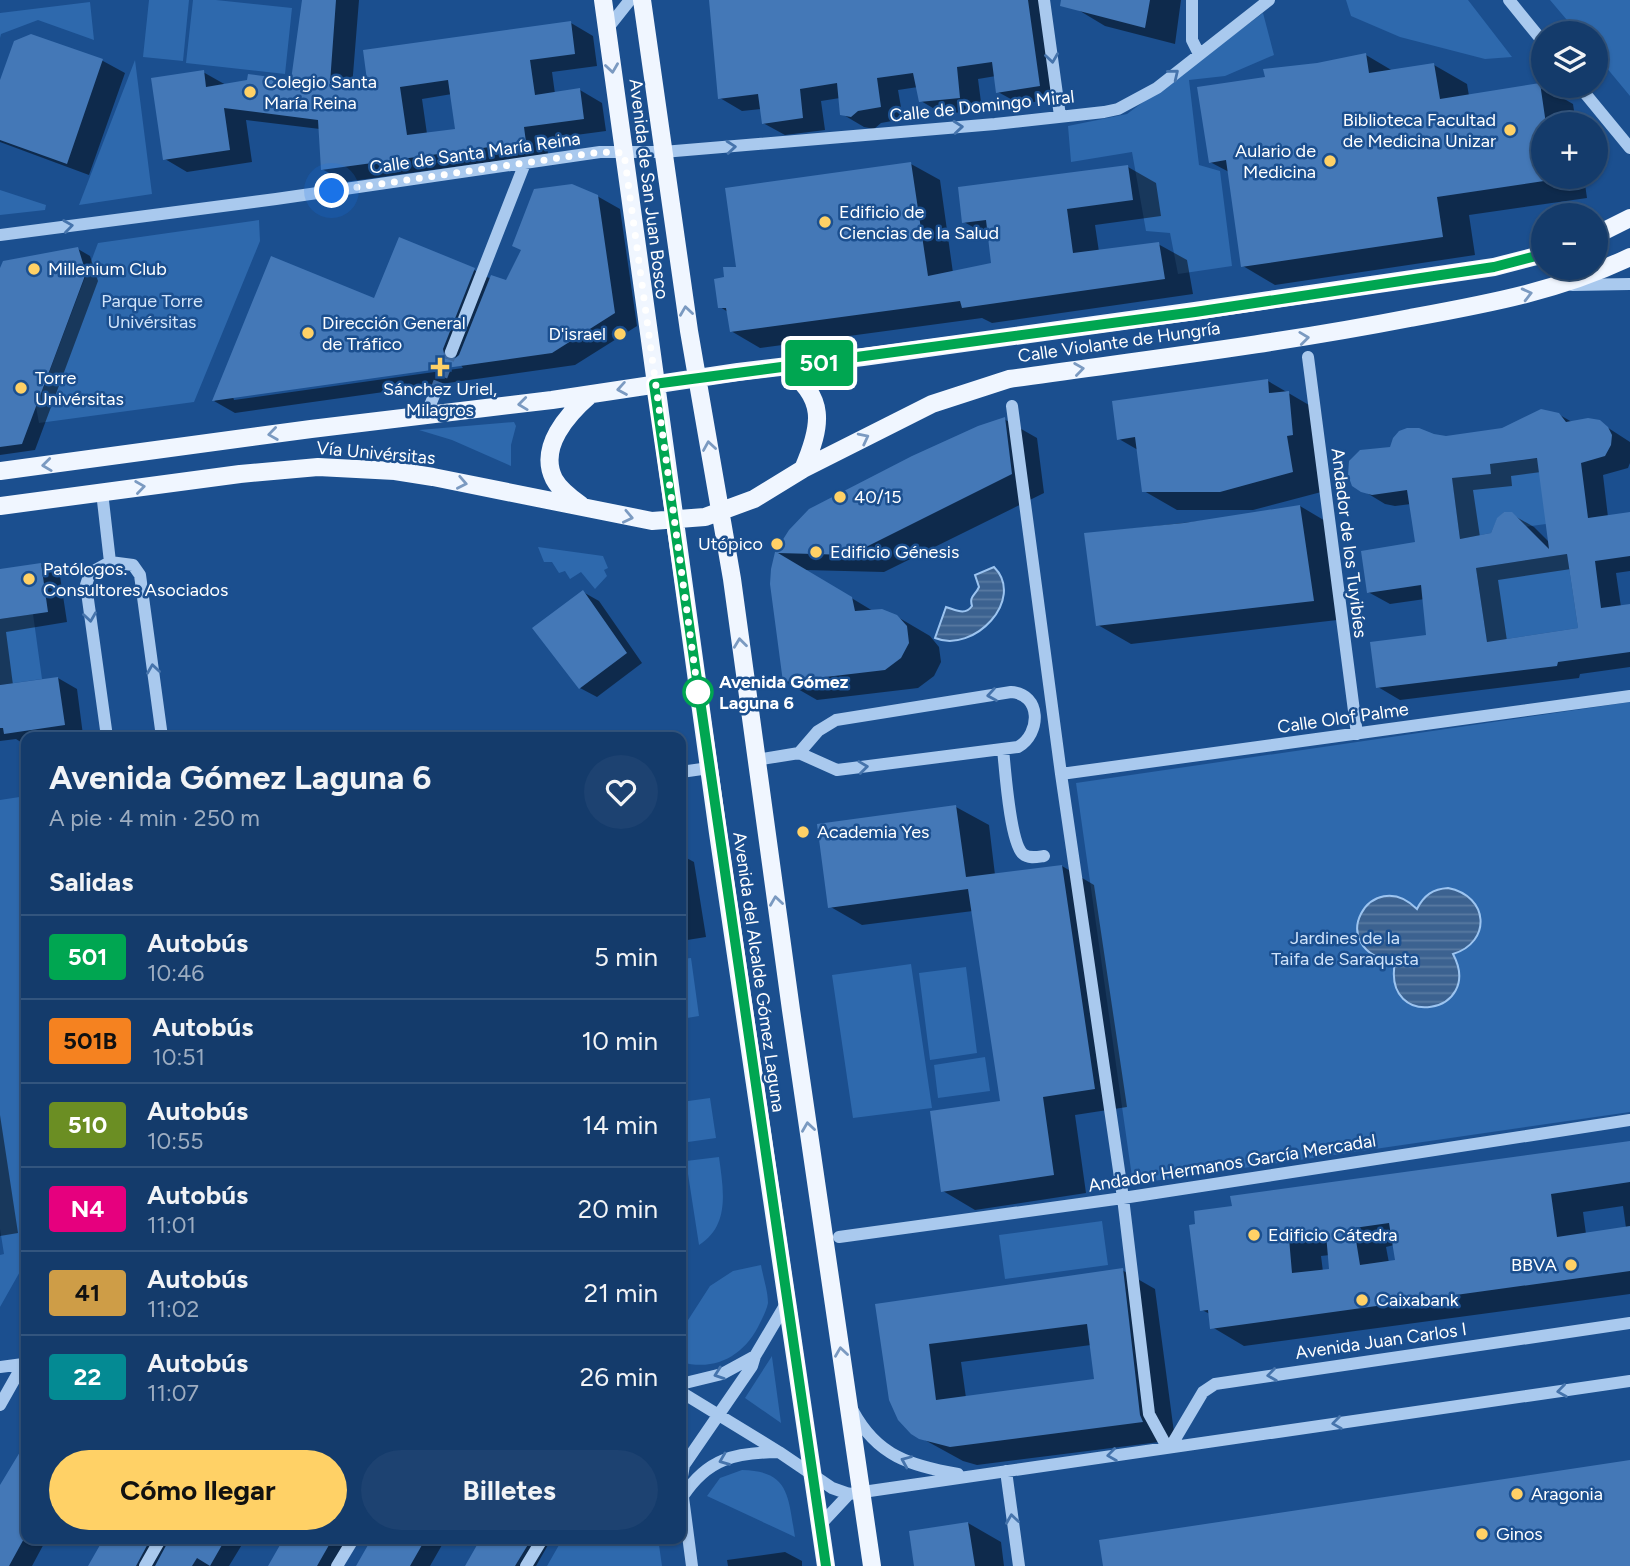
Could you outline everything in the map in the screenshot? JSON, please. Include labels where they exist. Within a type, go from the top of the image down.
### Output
[{"type":"main road","name":"Avenida de San Juan Bosco","points":[[603,0],[654,384]]},
{"type":"main road","name":"Avenida de San Juan Bosco","points":[[642,0],[698,378]]},
{"type":"main road","points":[[1608,229],[1630,218]]},
{"type":"main road","name":"Calle Violante de Hungría","points":[[680,381],[1195,312],[1494,267],[1531,257]]},
{"type":"main road","name":"Calle Violante de Hungría","points":[[712,515],[754,499],[803,469],[932,404],[1009,379],[1318,336],[1502,301],[1565,285],[1630,257]]},
{"type":"main road","points":[[784,367],[802,381],[817,407],[819,420],[816,438],[803,469]]},
{"type":"main road","name":"Avenida del Alcalde Gómez Laguna","points":[[698,378],[712,515],[732,579],[847,1395],[855,1493],[872,1566]]},
{"type":"main road","name":"Vía Univérsitas","points":[[0,471],[680,381]]},
{"type":"main road","name":"Avenida del Alcalde Gómez Laguna","points":[[654,384],[826,1566]]},
{"type":"main road","points":[[582,506],[567,495],[555,480],[550,460],[557,433],[573,410],[590,395]]},
{"type":"main road","name":"Vía Univérsitas","points":[[0,506],[281,469],[356,468],[433,477],[639,519],[674,521],[712,515]]},
{"type":"street","points":[[607,29],[630,0]]},
{"type":"street","points":[[1044,0],[1060,116]]},
{"type":"street","points":[[1192,0],[1192,40],[1199,54]]},
{"type":"street","name":"Calle de Domingo Miral","points":[[663,152],[995,124],[1118,109],[1157,88],[1269,0]]},
{"type":"street","points":[[1509,0],[1531,27]]},
{"type":"street","points":[[1589,98],[1630,148]]},
{"type":"street","name":"Calle de Santa María Reina","points":[[0,235],[276,199],[600,152],[663,152]]},
{"type":"street","points":[[451,352],[525,163]]},
{"type":"street","name":"Calle Violante de Hungría","points":[[1565,285],[1630,284]]},
{"type":"street","name":"Andador de los Tuyibíes","points":[[1308,357],[1357,734]]},
{"type":"street","points":[[426,415],[435,393]]},
{"type":"street","points":[[1012,406],[1061,774],[1123,1198],[1149,1414],[1169,1447]]},
{"type":"street","points":[[102,492],[110,562]]},
{"type":"street","points":[[106,732],[86,585],[90,573],[110,562],[134,565],[140,575],[161,732]]},
{"type":"street","points":[[756,760],[799,753],[836,770],[1017,747],[1025,743],[1034,728],[1032,705],[1029,699],[1020,693],[1011,692],[836,720],[818,731],[799,753]]},
{"type":"street","name":"Calle Olof Palme","points":[[1061,774],[1630,696]]},
{"type":"street","points":[[1003,749],[1010,810],[1019,849],[1023,855],[1030,858],[1044,856]]},
{"type":"street","points":[[686,771],[709,768]]},
{"type":"street","name":"Andador Hermanos García Mercadal","points":[[839,1237],[1123,1198],[1630,1120]]},
{"type":"street","points":[[686,1462],[752,1366],[755,1356],[787,1302]]},
{"type":"street","name":"Avenida Juan Carlos I","points":[[1169,1447],[1203,1392],[1215,1384],[1630,1323]]},
{"type":"street","points":[[686,1383],[722,1374],[755,1356]]},
{"type":"street","points":[[0,1367],[21,1362]]},
{"type":"street","points":[[0,1405],[21,1368]]},
{"type":"street","points":[[686,1395],[832,1488],[855,1493],[1630,1381]]},
{"type":"street","name":"Avenida del Alcalde Gómez Laguna","points":[[847,1395],[853,1413],[863,1428],[888,1453],[913,1465],[972,1476]]},
{"type":"street","points":[[686,1492],[698,1475],[716,1463],[744,1454],[779,1452]]},
{"type":"street","points":[[1006,1471],[1018,1566]]},
{"type":"street","points":[[820,1525],[855,1493]]},
{"type":"street","points":[[686,1519],[692,1566]]},
{"type":"street","points":[[145,1566],[158,1544]]},
{"type":"street","points":[[337,1566],[350,1544]]},
{"type":"street","points":[[526,1566],[539,1544]]},
{"type":"green space","points":[[149,0],[189,0],[183,61],[143,57]]},
{"type":"green space","points":[[193,0],[292,8],[285,74],[186,63]]},
{"type":"green space","points":[[1346,0],[1468,0],[1512,57],[1485,59],[1400,37],[1351,16]]},
{"type":"green space","points":[[1550,0],[1630,0],[1630,96],[1608,69],[1608,21],[1568,21]]},
{"type":"green space","points":[[90,2],[94,40],[38,20],[1,34],[0,38],[0,13]]},
{"type":"green space","points":[[1263,13],[1274,55],[1225,76],[1189,80],[1199,165],[1220,171],[1232,266],[1178,274],[1170,233],[1146,231],[1132,152],[1071,162],[1068,126],[1127,114]]},
{"type":"green space","points":[[135,60],[152,194],[79,205]]},
{"type":"green space","points":[[0,190],[46,205],[45,210],[0,215]]},
{"type":"green space","name":"Parque Torre Univérsitas","points":[[259,220],[260,241],[194,402],[39,423],[36,407],[98,243]]},
{"type":"green space","points":[[514,422],[516,426],[511,445],[511,466],[452,440],[419,430]]},
{"type":"green space","points":[[1549,457],[1546,524],[1524,527],[1512,513],[1504,512],[1497,519],[1491,533],[1460,539],[1452,481],[1439,476],[1491,474],[1490,464]]},
{"type":"green space","points":[[538,547],[603,556],[608,568],[604,570],[607,576],[595,589],[581,572],[570,579],[565,571],[559,573],[552,562],[544,562]]},
{"type":"green space","points":[[1567,554],[1578,628],[1487,642],[1476,568]]},
{"type":"green space","points":[[33,614],[42,679],[0,685],[0,619]]},
{"type":"green space","name":"Jardines de la Taifa de Saraqusta","points":[[1630,702],[1630,1112],[1133,1184],[1076,783]]},
{"type":"green space","points":[[21,797],[21,1270],[0,1307],[0,1255],[4,1254],[0,1229],[0,800]]},
{"type":"green space","points":[[686,958],[691,958],[699,1016],[686,1018]]},
{"type":"green space","points":[[911,964],[932,1108],[853,1118],[832,975]]},
{"type":"green space","points":[[966,967],[977,1053],[930,1060],[919,973]]},
{"type":"green space","points":[[985,1057],[990,1091],[938,1098],[934,1065]]},
{"type":"green space","points":[[710,1098],[716,1138],[686,1142],[686,1101]]},
{"type":"green space","points":[[719,1157],[723,1193],[720,1217],[709,1237],[699,1245],[686,1161]]},
{"type":"green space","points":[[1102,1221],[1108,1265],[1005,1279],[999,1235]]},
{"type":"green space","points":[[761,1265],[768,1303],[760,1323],[746,1344],[728,1358],[706,1365],[686,1363],[686,1323],[710,1286],[733,1271]]},
{"type":"green space","points":[[772,1357],[781,1423],[745,1398]]},
{"type":"green space","points":[[742,1470],[770,1475],[778,1481],[788,1498],[795,1537],[707,1496],[720,1478]]},
{"type":"green space","points":[[560,1544],[659,1544],[662,1566],[547,1566]]},
{"type":"shaded area","points":[[994,567],[1002,580],[1004,594],[1000,608],[991,620],[979,631],[965,638],[950,641],[935,638],[946,607],[960,611],[969,609],[979,587],[975,575]]},
{"type":"shaded area","points":[[1448,888],[1472,900],[1481,920],[1479,930],[1466,948],[1453,954],[1459,974],[1456,990],[1445,1001],[1431,1007],[1416,1006],[1403,999],[1395,984],[1395,962],[1373,954],[1361,942],[1357,928],[1361,914],[1370,902],[1384,896],[1400,898],[1417,909],[1429,894]]},
{"type":"building","points":[[302,0],[336,0],[330,83],[368,88],[363,50],[571,21],[575,54],[530,60],[535,95],[580,88],[584,119],[524,127],[526,142],[321,170],[318,120],[224,108],[230,150],[163,160],[151,78],[204,70],[206,87],[247,80],[248,74],[291,80]],"holes":[[[448,80],[455,129],[407,135],[400,87]]]},
{"type":"building","points":[[709,0],[1028,0],[1040,86],[996,93],[992,62],[957,67],[960,98],[919,102],[913,73],[877,78],[881,107],[858,111],[851,117],[840,115],[837,83],[800,89],[803,118],[762,124],[758,94],[718,99]]},
{"type":"building","points":[[1061,0],[1150,0],[1145,28],[1060,6]]},
{"type":"building","points":[[31,34],[103,59],[67,164],[0,140],[0,80],[14,41]]},
{"type":"building","name":"Aulario de Medicina","points":[[1366,53],[1369,73],[1434,63],[1440,99],[1531,84],[1531,98],[1542,98],[1544,112],[1531,112],[1531,183],[1437,197],[1443,237],[1241,267],[1226,160],[1209,163],[1197,87],[1265,77],[1263,69],[1317,63]]},
{"type":"building","name":"Edificio de Ciencias de la Salud","points":[[911,162],[928,276],[991,263],[986,220],[962,223],[958,187],[1128,165],[1133,200],[1067,209],[1073,253],[1159,242],[1165,279],[962,308],[960,301],[730,332],[726,308],[718,308],[714,279],[724,277],[723,267],[736,267],[725,188]]},
{"type":"building","points":[[572,184],[598,195],[615,313],[552,353],[212,401],[271,256],[374,298],[399,237],[475,268],[443,349],[445,358],[453,360],[459,355],[491,275],[506,280],[521,250],[512,246],[534,189]]},
{"type":"building","points":[[78,247],[86,273],[22,444],[0,447],[0,268],[3,261]]},
{"type":"building","points":[[1268,379],[1269,393],[1289,391],[1293,435],[1287,436],[1293,472],[1220,492],[1142,492],[1135,437],[1117,440],[1112,401]]},
{"type":"building","points":[[1541,409],[1559,413],[1566,422],[1588,418],[1600,420],[1608,427],[1612,435],[1611,445],[1605,456],[1581,463],[1588,518],[1630,512],[1630,556],[1595,561],[1601,608],[1630,604],[1630,652],[1558,662],[1557,666],[1376,688],[1370,642],[1426,635],[1421,585],[1367,593],[1361,551],[1415,542],[1407,490],[1372,495],[1361,492],[1352,486],[1348,475],[1349,461],[1360,450],[1390,447],[1399,431],[1407,428],[1419,428],[1446,436],[1502,428]],"holes":[[[1537,458],[1549,549],[1512,512],[1504,512],[1497,518],[1491,533],[1460,539],[1452,478],[1491,474],[1490,464]],[[1567,554],[1578,628],[1487,642],[1476,568]]]},
{"type":"building","name":"Edificio Génesis","points":[[1005,417],[1012,474],[850,555],[778,553],[852,597],[855,611],[882,609],[897,615],[907,626],[909,643],[901,658],[885,670],[783,682],[770,584],[775,552],[789,530],[809,509],[912,456],[978,426]]},
{"type":"building","points":[[1300,505],[1314,601],[1096,626],[1084,533],[1184,523]]},
{"type":"building","points":[[41,563],[48,612],[0,619],[0,569]]},
{"type":"building","points":[[583,590],[627,653],[579,689],[532,628]]},
{"type":"building","points":[[58,677],[65,725],[4,734],[3,728],[0,728],[0,685]]},
{"type":"building","points":[[956,805],[966,877],[1062,865],[1095,1089],[1043,1097],[1054,1175],[941,1192],[930,1111],[1000,1101],[968,889],[828,908],[817,824]]},
{"type":"building","name":"Edificio Cátedra","points":[[1630,1141],[1630,1182],[1551,1194],[1557,1237],[1630,1226],[1630,1271],[1210,1329],[1208,1310],[1200,1311],[1189,1225],[1195,1224],[1194,1211],[1232,1206],[1230,1196]],"holes":[[[1389,1223],[1395,1260],[1360,1265],[1354,1228]],[[1326,1234],[1329,1269],[1292,1273],[1289,1238]]]},
{"type":"building","points":[[1123,1268],[1143,1422],[950,1447],[919,1439],[898,1420],[889,1400],[875,1304]],"holes":[[[1087,1324],[1094,1379],[936,1400],[929,1344]]]},
{"type":"building","points":[[21,1450],[21,1544],[9,1566],[0,1566],[0,1485]]},
{"type":"building","name":"Aragonia","points":[[1630,1460],[1630,1566],[1103,1566],[1099,1540]]},
{"type":"building","points":[[968,1522],[975,1566],[914,1566],[909,1531]]},
{"type":"building","points":[[101,1544],[148,1544],[136,1566],[88,1566]]},
{"type":"building","points":[[167,1544],[223,1544],[210,1566],[197,1558],[192,1566],[155,1566]]},
{"type":"building","points":[[281,1544],[330,1544],[317,1566],[268,1566]]},
{"type":"building","points":[[369,1544],[423,1544],[410,1566],[356,1566]]},
{"type":"building","points":[[478,1544],[528,1544],[515,1566],[465,1566]]},
{"type":"tunnel","points":[[435,393],[451,352]]},
{"type":"bus line","name":"501","points":[[826,1566],[654,384],[1195,312],[1494,267],[1531,258]]},
{"type":"place","name":"Colegio Santa María Reina","points":[[250,92]]},
{"type":"place","name":"Biblioteca Facultad de Medicina Unizar","points":[[1510,130]]},
{"type":"place","name":"Aulario de Medicina","points":[[1330,161]]},
{"type":"place","name":"Edificio de Ciencias de la Salud","points":[[825,222]]},
{"type":"place","name":"Millenium Club","points":[[34,269]]},
{"type":"place","name":"Dirección General de Tráfico","points":[[308,333]]},
{"type":"place","name":"D'israel","points":[[620,334]]},
{"type":"place","name":"Sánchez Uriel, Milagros","points":[[440,367]]},
{"type":"place","name":"Torre Univérsitas","points":[[21,388]]},
{"type":"place","name":"40/15","points":[[840,497]]},
{"type":"place","name":"Utópico","points":[[777,544]]},
{"type":"place","name":"Edificio Génesis","points":[[816,552]]},
{"type":"place","name":"Patólogos. Consultores Asociados","points":[[29,579]]},
{"type":"place","name":"Avenida Gómez Laguna 6","points":[[698,692]]},
{"type":"place","name":"Academia Yes","points":[[803,832]]},
{"type":"place","name":"Edificio Cátedra","points":[[1254,1235]]},
{"type":"place","name":"BBVA","points":[[1571,1265]]},
{"type":"place","name":"Caixabank","points":[[1362,1300]]},
{"type":"place","name":"Aragonia","points":[[1517,1494]]},
{"type":"place","name":"Ginos","points":[[1482,1534]]},
{"type":"route","points":[[332,191],[600,152],[624,153],[698,692]]}]
